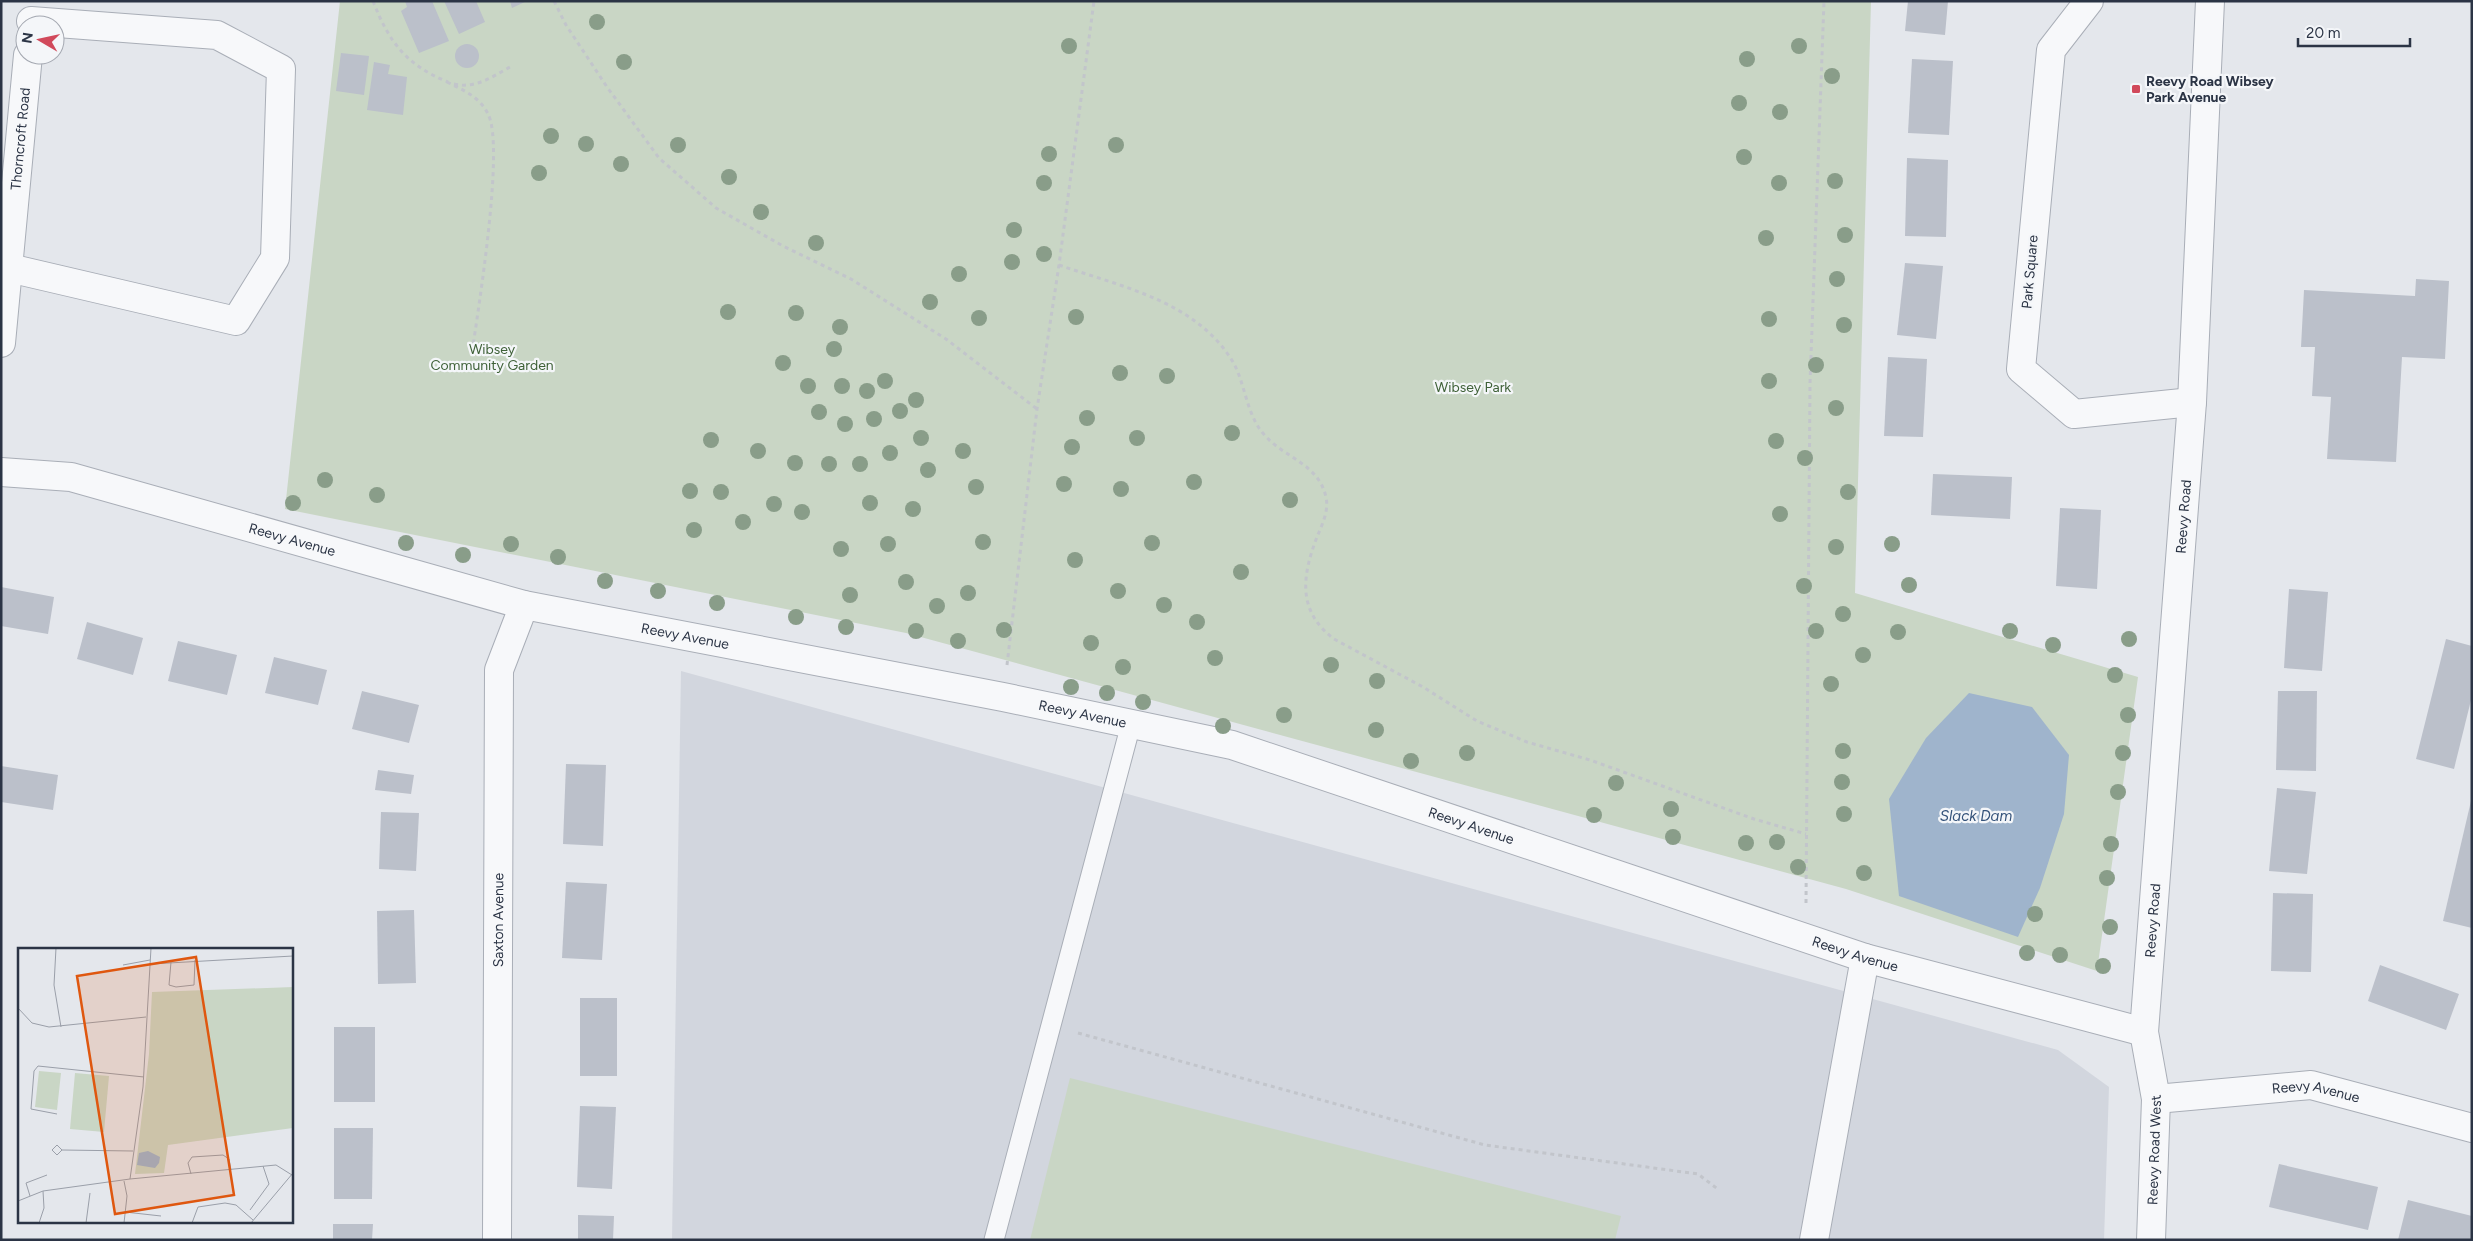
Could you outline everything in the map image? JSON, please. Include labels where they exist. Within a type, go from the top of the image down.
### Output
[{"type":"street","name":"Park Square","points":[[2089,1],[2051,50],[2021,369],[2074,414],[2192,402]]},
{"type":"street","name":"Reevy Road","points":[[2144,1032],[2192,402],[2210,1]]},
{"type":"street","points":[[9,268],[236,321],[275,258],[281,69],[217,35],[65,19]]},
{"type":"street","name":"Thorncroft Road","points":[[1,343],[9,268],[11,126],[26,65]]},
{"type":"street","name":"Reevy Avenue","points":[[1,472],[71,477],[524,605],[1003,697],[1232,745],[1865,958],[2144,1032]]},
{"type":"street","name":"Saxton Avenue","points":[[497,1240],[499,670],[524,605]]},
{"type":"street","points":[[1814,1240],[1865,958]]},
{"type":"street","name":"Reevy Road West","points":[[2144,1032],[2156,1099],[2151,1240]]},
{"type":"street","name":"Reevy Avenue","points":[[2156,1099],[2311,1084],[2472,1128]]},
{"type":"lane","points":[[994,1240],[1131,724]]},
{"type":"path","points":[[373,1],[388,36],[408,59],[419,68],[474,96],[489,114],[494,136],[485,254],[472,353]]},
{"type":"path","points":[[554,1],[566,26],[607,87],[659,158],[716,208],[783,246],[859,284],[946,339],[1037,409]]},
{"type":"path","points":[[1003,697],[1037,409],[1059,265],[1094,1]]},
{"type":"path","points":[[1806,938],[1810,383],[1824,1]]},
{"type":"path","points":[[447,82],[469,86],[510,67]]},
{"type":"path","points":[[1059,265],[1176,308],[1203,326],[1217,339],[1234,364],[1261,431],[1272,444],[1311,469],[1322,484],[1327,500],[1325,519],[1308,562],[1305,585],[1314,619],[1321,630],[1334,639],[1423,687],[1477,721],[1527,742],[1590,760],[1754,819],[1806,834]]},
{"type":"path","points":[[1076,1033],[1485,1145],[1698,1174],[1719,1190]]},
{"type":"shaded area","points":[[681,671],[2058,1050],[2109,1087],[2104,1240],[672,1240]]},
{"type":"green space","name":"Wibsey Park","points":[[340,1],[1871,1],[1855,593],[2138,677],[2097,971],[1846,889],[906,633],[285,509]]},
{"type":"green space","points":[[1070,1078],[1621,1216],[1615,1240],[1030,1240]]},
{"type":"water","name":"Slack Dam","points":[[1969,693],[2032,707],[2069,755],[2064,814],[2040,888],[2018,937],[1899,896],[1889,799],[1926,738]]},
{"type":"building","points":[[405,1],[432,1],[449,41],[419,53],[401,11],[407,7]]},
{"type":"building","points":[[444,1],[476,1],[485,22],[459,34]]},
{"type":"building","points":[[510,1],[527,1],[512,8]]},
{"type":"building","points":[[1908,1],[1948,1],[1945,35],[1905,31]]},
{"type":"building","points":[[467,44],[475,48],[479,56],[475,64],[467,68],[459,64],[455,56],[459,48]]},
{"type":"building","points":[[341,53],[369,56],[364,95],[336,91]]},
{"type":"building","points":[[1912,59],[1953,61],[1949,135],[1908,133]]},
{"type":"building","points":[[374,62],[390,65],[388,74],[407,77],[403,115],[367,110]]},
{"type":"building","points":[[1907,158],[1948,160],[1946,237],[1905,236]]},
{"type":"building","points":[[1905,263],[1943,266],[1936,339],[1897,335]]},
{"type":"building","points":[[2416,279],[2449,281],[2445,359],[2402,357],[2396,462],[2327,459],[2331,397],[2312,396],[2315,347],[2301,347],[2304,290],[2415,296]]},
{"type":"building","points":[[1888,357],[1927,359],[1923,437],[1884,436]]},
{"type":"building","points":[[1933,474],[2012,477],[2010,519],[1931,515]]},
{"type":"building","points":[[2060,508],[2101,510],[2097,589],[2056,586]]},
{"type":"building","points":[[1,587],[54,597],[48,634],[1,626]]},
{"type":"building","points":[[2289,589],[2328,592],[2322,671],[2284,668]]},
{"type":"building","points":[[87,622],[143,638],[133,675],[77,659]]},
{"type":"building","points":[[2446,639],[2472,646],[2472,696],[2454,769],[2416,759]]},
{"type":"building","points":[[178,641],[237,655],[227,695],[168,681]]},
{"type":"building","points":[[274,657],[327,670],[318,705],[265,693]]},
{"type":"building","points":[[362,691],[419,705],[409,743],[352,729]]},
{"type":"building","points":[[2278,691],[2317,691],[2316,771],[2276,770]]},
{"type":"building","points":[[566,764],[606,765],[603,846],[563,844]]},
{"type":"building","points":[[1,766],[58,775],[53,810],[1,802]]},
{"type":"building","points":[[378,770],[414,775],[411,794],[375,790]]},
{"type":"building","points":[[2277,788],[2316,792],[2307,874],[2269,871]]},
{"type":"building","points":[[2472,801],[2472,928],[2443,921]]},
{"type":"building","points":[[381,812],[419,813],[416,871],[379,869]]},
{"type":"building","points":[[566,882],[607,884],[602,960],[562,958]]},
{"type":"building","points":[[2273,893],[2313,894],[2311,972],[2271,971]]},
{"type":"building","points":[[414,910],[416,983],[378,984],[377,911]]},
{"type":"building","points":[[2380,965],[2459,994],[2446,1030],[2368,1001]]},
{"type":"building","points":[[580,998],[617,998],[617,1076],[580,1076]]},
{"type":"building","points":[[334,1027],[375,1027],[375,1102],[334,1102]]},
{"type":"building","points":[[580,1106],[616,1107],[612,1189],[577,1187]]},
{"type":"building","points":[[334,1128],[373,1128],[372,1199],[334,1199]]},
{"type":"building","points":[[2279,1164],[2378,1187],[2368,1230],[2269,1207]]},
{"type":"building","points":[[2408,1200],[2472,1216],[2472,1240],[2398,1240]]},
{"type":"building","points":[[578,1215],[614,1216],[613,1240],[578,1240]]},
{"type":"building","points":[[333,1224],[373,1224],[372,1240],[333,1240]]},
{"type":"place","name":"Reevy Road Wibsey Park Avenue","points":[[2136,89]]},
{"type":"park label","name":"Wibsey Community Garden","points":[[492,358]]}]
